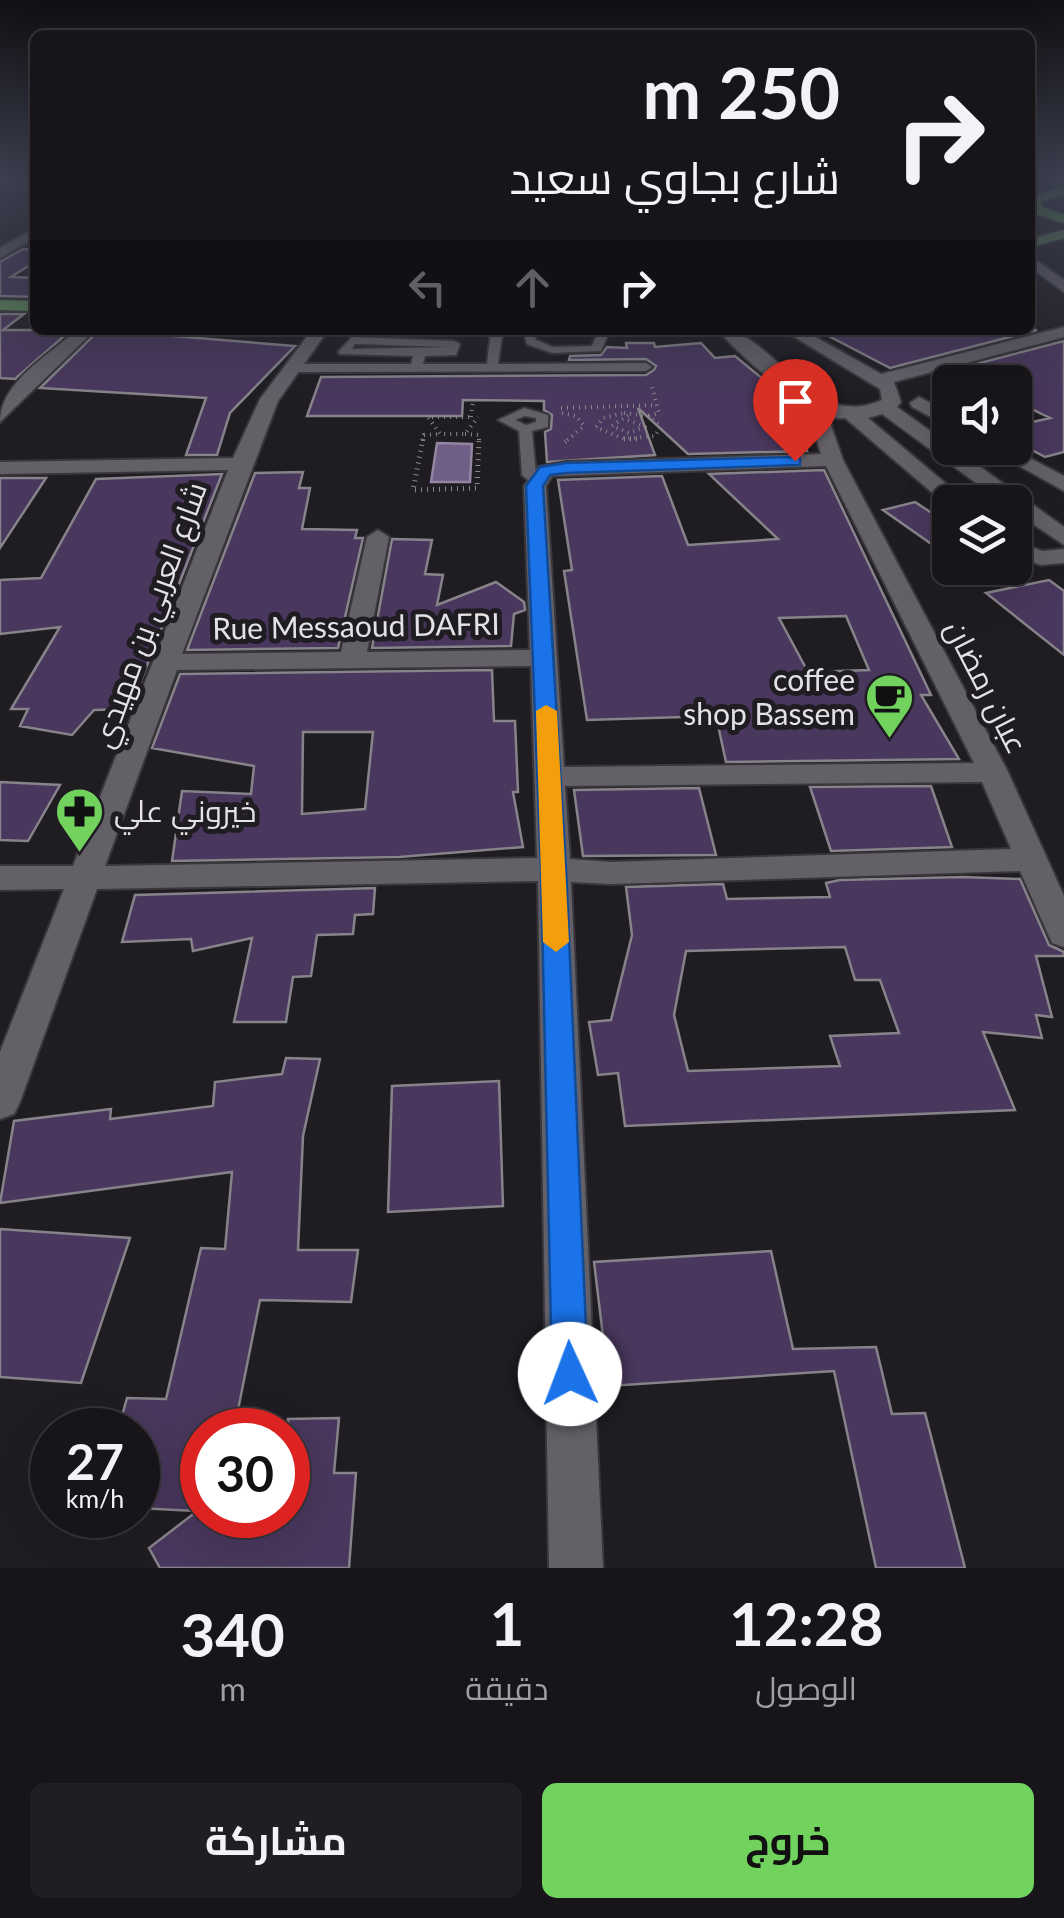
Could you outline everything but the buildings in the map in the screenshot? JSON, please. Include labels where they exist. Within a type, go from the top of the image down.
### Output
[{"type":"main road","points":[[0,304],[30,306]]},
{"type":"street","points":[[1035,264],[1064,287]]},
{"type":"street","points":[[732,335],[817,411],[848,411],[1064,332]]},
{"type":"street","points":[[0,416],[20,389],[81,335]]},
{"type":"street","name":"شارع العربي بن مهيدي","points":[[0,1102],[169,662],[240,464],[268,399],[296,368],[317,335]]},
{"type":"street","points":[[798,335],[886,394],[1064,538]]},
{"type":"street","points":[[886,394],[932,411]]},
{"type":"street","name":"عبان رمضان","points":[[817,411],[833,460],[993,772],[1064,934]]},
{"type":"street","points":[[848,411],[937,485]]},
{"type":"street","points":[[576,1568],[554,869],[536,483],[545,471],[566,468],[833,460]]},
{"type":"street","points":[[0,468],[240,464]]},
{"type":"street","points":[[1028,465],[1064,485]]},
{"type":"street","points":[[354,658],[378,537]]},
{"type":"street","points":[[1032,555],[1064,556]]},
{"type":"street","name":"Rue Messaoud DAFRI","points":[[169,662],[544,658]]},
{"type":"street","points":[[550,776],[993,772]]},
{"type":"street","points":[[0,878],[273,877],[554,869],[611,874],[1030,860]]},
{"type":"lane","points":[[492,367],[499,335]]},
{"type":"lane","points":[[352,340],[454,344],[452,353],[420,352],[344,352],[352,340]]},
{"type":"lane","points":[[416,368],[420,352]]},
{"type":"lane","points":[[296,368],[646,367]]},
{"type":"lane","points":[[524,412],[544,417],[543,424],[526,435],[504,420],[524,412]]},
{"type":"lane","points":[[526,435],[529,475],[536,483]]},
{"type":"path","points":[[596,426],[603,418],[659,412],[646,367]]},
{"type":"path","points":[[561,412],[562,405],[657,405]]},
{"type":"path","points":[[544,417],[561,412],[576,416],[584,426]]},
{"type":"path","points":[[648,416],[661,426]]},
{"type":"path","points":[[440,434],[428,417],[470,417]]},
{"type":"path","points":[[464,434],[478,417]]},
{"type":"path","points":[[566,442],[584,426],[612,426],[629,417]]},
{"type":"path","points":[[629,417],[645,426],[661,426]]},
{"type":"path","points":[[596,426],[608,437],[655,436],[661,426]]},
{"type":"path","points":[[612,426],[628,436]]},
{"type":"path","points":[[606,442],[645,426]]},
{"type":"path","points":[[424,434],[440,434],[479,435],[477,488],[414,490],[424,434]]},
{"type":"path","points":[[526,435],[579,442]]},
{"type":"shaded area","points":[[437,443],[472,444],[470,482],[431,482]]},
{"type":"slow traffic","points":[[546,711],[556,942]]},
{"type":"place","name":"coffee shop Bassem","points":[[890,740]]},
{"type":"place","name":"خيروني علي","points":[[79,854]]},
{"type":"route","points":[[570,1374],[554,869],[534,486],[545,471],[566,468],[795,461]]}]
